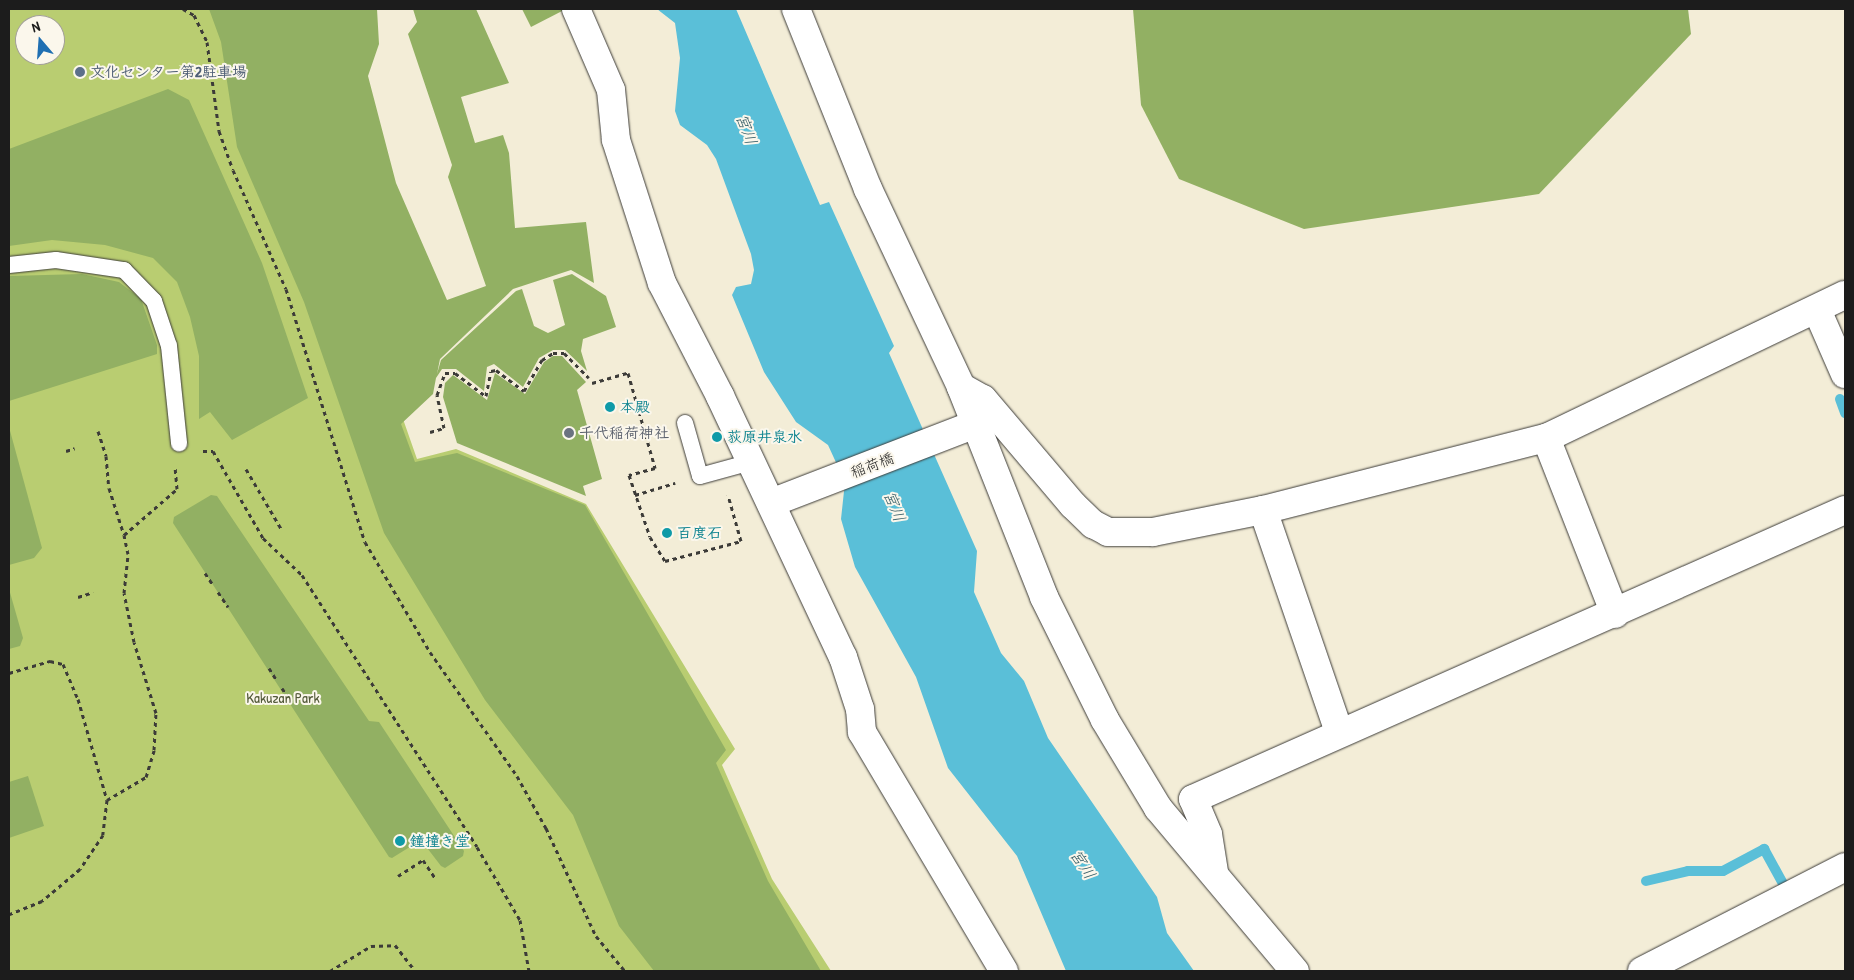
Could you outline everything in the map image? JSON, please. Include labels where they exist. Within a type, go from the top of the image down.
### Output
[{"type":"street","points":[[576,9],[611,90],[616,140],[662,284],[751,462],[774,502],[843,657],[860,709],[862,732],[1004,971]]},
{"type":"street","points":[[796,9],[868,189],[961,387],[972,426],[1044,597],[1105,720],[1158,808],[1214,872],[1295,971]]},
{"type":"street","points":[[961,387],[983,400],[1073,505],[1093,524],[1108,532],[1153,532],[1263,510],[1546,438],[1845,295]]},
{"type":"street","points":[[1817,310],[1845,374]]},
{"type":"street","name":"稲荷橋","points":[[774,502],[972,426]]},
{"type":"street","points":[[1546,438],[1615,614]]},
{"type":"street","points":[[1263,510],[1339,732]]},
{"type":"street","points":[[1214,872],[1208,834],[1193,799],[1339,732],[1615,614],[1845,510]]},
{"type":"street","points":[[1642,971],[1845,867]]},
{"type":"lane","points":[[9,265],[56,260],[124,270],[154,301],[169,346],[179,443]]},
{"type":"lane","points":[[685,424],[700,476],[751,462]]},
{"type":"path","points":[[183,9],[194,15],[207,42],[219,131],[232,170],[286,289],[365,542],[430,652],[518,776],[546,828],[596,936],[625,971]]},
{"type":"path","points":[[430,432],[444,428],[437,395],[445,373],[455,373],[486,396],[491,371],[496,370],[524,391],[542,360],[553,354],[564,353],[589,378]]},
{"type":"path","points":[[592,383],[628,373],[656,468],[629,475],[650,537],[665,561],[740,541],[721,470]]},
{"type":"path","points":[[98,431],[106,456],[109,488],[128,554],[124,593],[134,642],[156,713],[154,750],[146,777],[107,800]]},
{"type":"path","points":[[66,451],[75,448]]},
{"type":"path","points":[[199,453],[213,451],[263,538],[302,575],[477,847],[520,920],[529,971]]},
{"type":"path","points":[[124,535],[176,489],[174,468],[178,462]]},
{"type":"path","points":[[246,469],[282,530]]},
{"type":"path","points":[[635,495],[669,485]]},
{"type":"path","points":[[205,573],[213,585]]},
{"type":"path","points":[[78,596],[93,592]]},
{"type":"path","points":[[218,592],[228,607]]},
{"type":"path","points":[[9,674],[50,661],[62,664],[78,699],[107,800],[103,835],[80,869],[42,901],[9,914]]},
{"type":"path","points":[[269,668],[276,679]]},
{"type":"path","points":[[282,688],[291,702]]},
{"type":"path","points":[[398,876],[423,860],[436,879]]},
{"type":"path","points":[[330,971],[371,946],[395,944],[415,971]]},
{"type":"green space","name":"Kakuzan Park","points":[[9,9],[311,9],[403,419],[417,459],[456,449],[586,504],[735,749],[722,765],[772,879],[831,971],[9,971]]},
{"type":"green space","points":[[209,9],[377,9],[379,44],[368,76],[396,183],[447,300],[486,286],[448,177],[452,165],[408,34],[417,22],[413,9],[476,9],[509,83],[461,97],[475,143],[503,135],[509,153],[515,228],[586,222],[594,283],[571,270],[513,289],[440,359],[437,374],[441,360],[516,291],[522,289],[534,326],[548,333],[565,325],[553,280],[572,274],[606,296],[616,327],[583,339],[581,351],[587,371],[565,350],[553,350],[539,358],[523,387],[494,364],[487,367],[484,391],[456,369],[442,369],[436,378],[433,394],[401,424],[415,462],[457,453],[585,505],[726,750],[716,763],[768,881],[821,971],[654,971],[619,926],[573,815],[485,700],[384,533],[304,302],[237,147],[221,42]]},
{"type":"green space","points":[[522,9],[563,9],[564,10],[531,27]]},
{"type":"green space","points":[[1133,9],[1688,9],[1691,34],[1539,194],[1304,229],[1179,179],[1141,105]]},
{"type":"green space","points":[[168,89],[189,100],[262,263],[308,398],[232,440],[210,412],[199,419],[199,356],[190,317],[177,282],[153,258],[105,245],[52,240],[9,246],[9,149]]},
{"type":"green space","points":[[82,274],[119,282],[141,299],[157,345],[157,354],[9,401],[9,276]]},
{"type":"green space","points":[[553,356],[562,356],[586,382],[577,390],[602,479],[583,486],[586,496],[457,443],[443,397],[445,383],[453,375],[487,400],[495,373],[525,394],[544,362]]},
{"type":"green space","points":[[9,427],[42,548],[34,558],[9,565]]},
{"type":"green space","points":[[211,495],[217,496],[369,721],[379,722],[464,851],[463,856],[445,868],[441,866],[421,840],[392,858],[389,857],[173,523],[174,517]]},
{"type":"green space","points":[[9,589],[23,638],[20,646],[9,649]]},
{"type":"green space","points":[[28,776],[44,826],[9,838],[9,782]]},
{"type":"water","name":"宮川","points":[[657,9],[736,9],[820,205],[829,202],[894,346],[889,353],[977,551],[974,592],[1001,653],[1024,681],[1048,738],[1157,897],[1167,933],[1194,971],[1066,971],[1017,856],[948,768],[916,677],[855,567],[841,519],[845,482],[828,445],[796,422],[764,372],[732,295],[736,287],[751,284],[754,270],[751,254],[716,159],[707,145],[680,125],[675,111],[680,58],[675,23]]},
{"type":"waterway","points":[[1840,399],[1845,413]]},
{"type":"waterway","points":[[1646,881],[1688,871],[1723,871],[1764,849],[1786,889]]},
{"type":"place","name":"文化センター第2駐車場","points":[[80,72]]},
{"type":"place","name":"本殿","points":[[610,407]]},
{"type":"place","name":"千代稲荷神社","points":[[569,433]]},
{"type":"place","name":"荻原井泉水","points":[[717,437]]},
{"type":"place","name":"百度石","points":[[667,533]]},
{"type":"place","name":"鐘撞き堂","points":[[400,841]]}]
